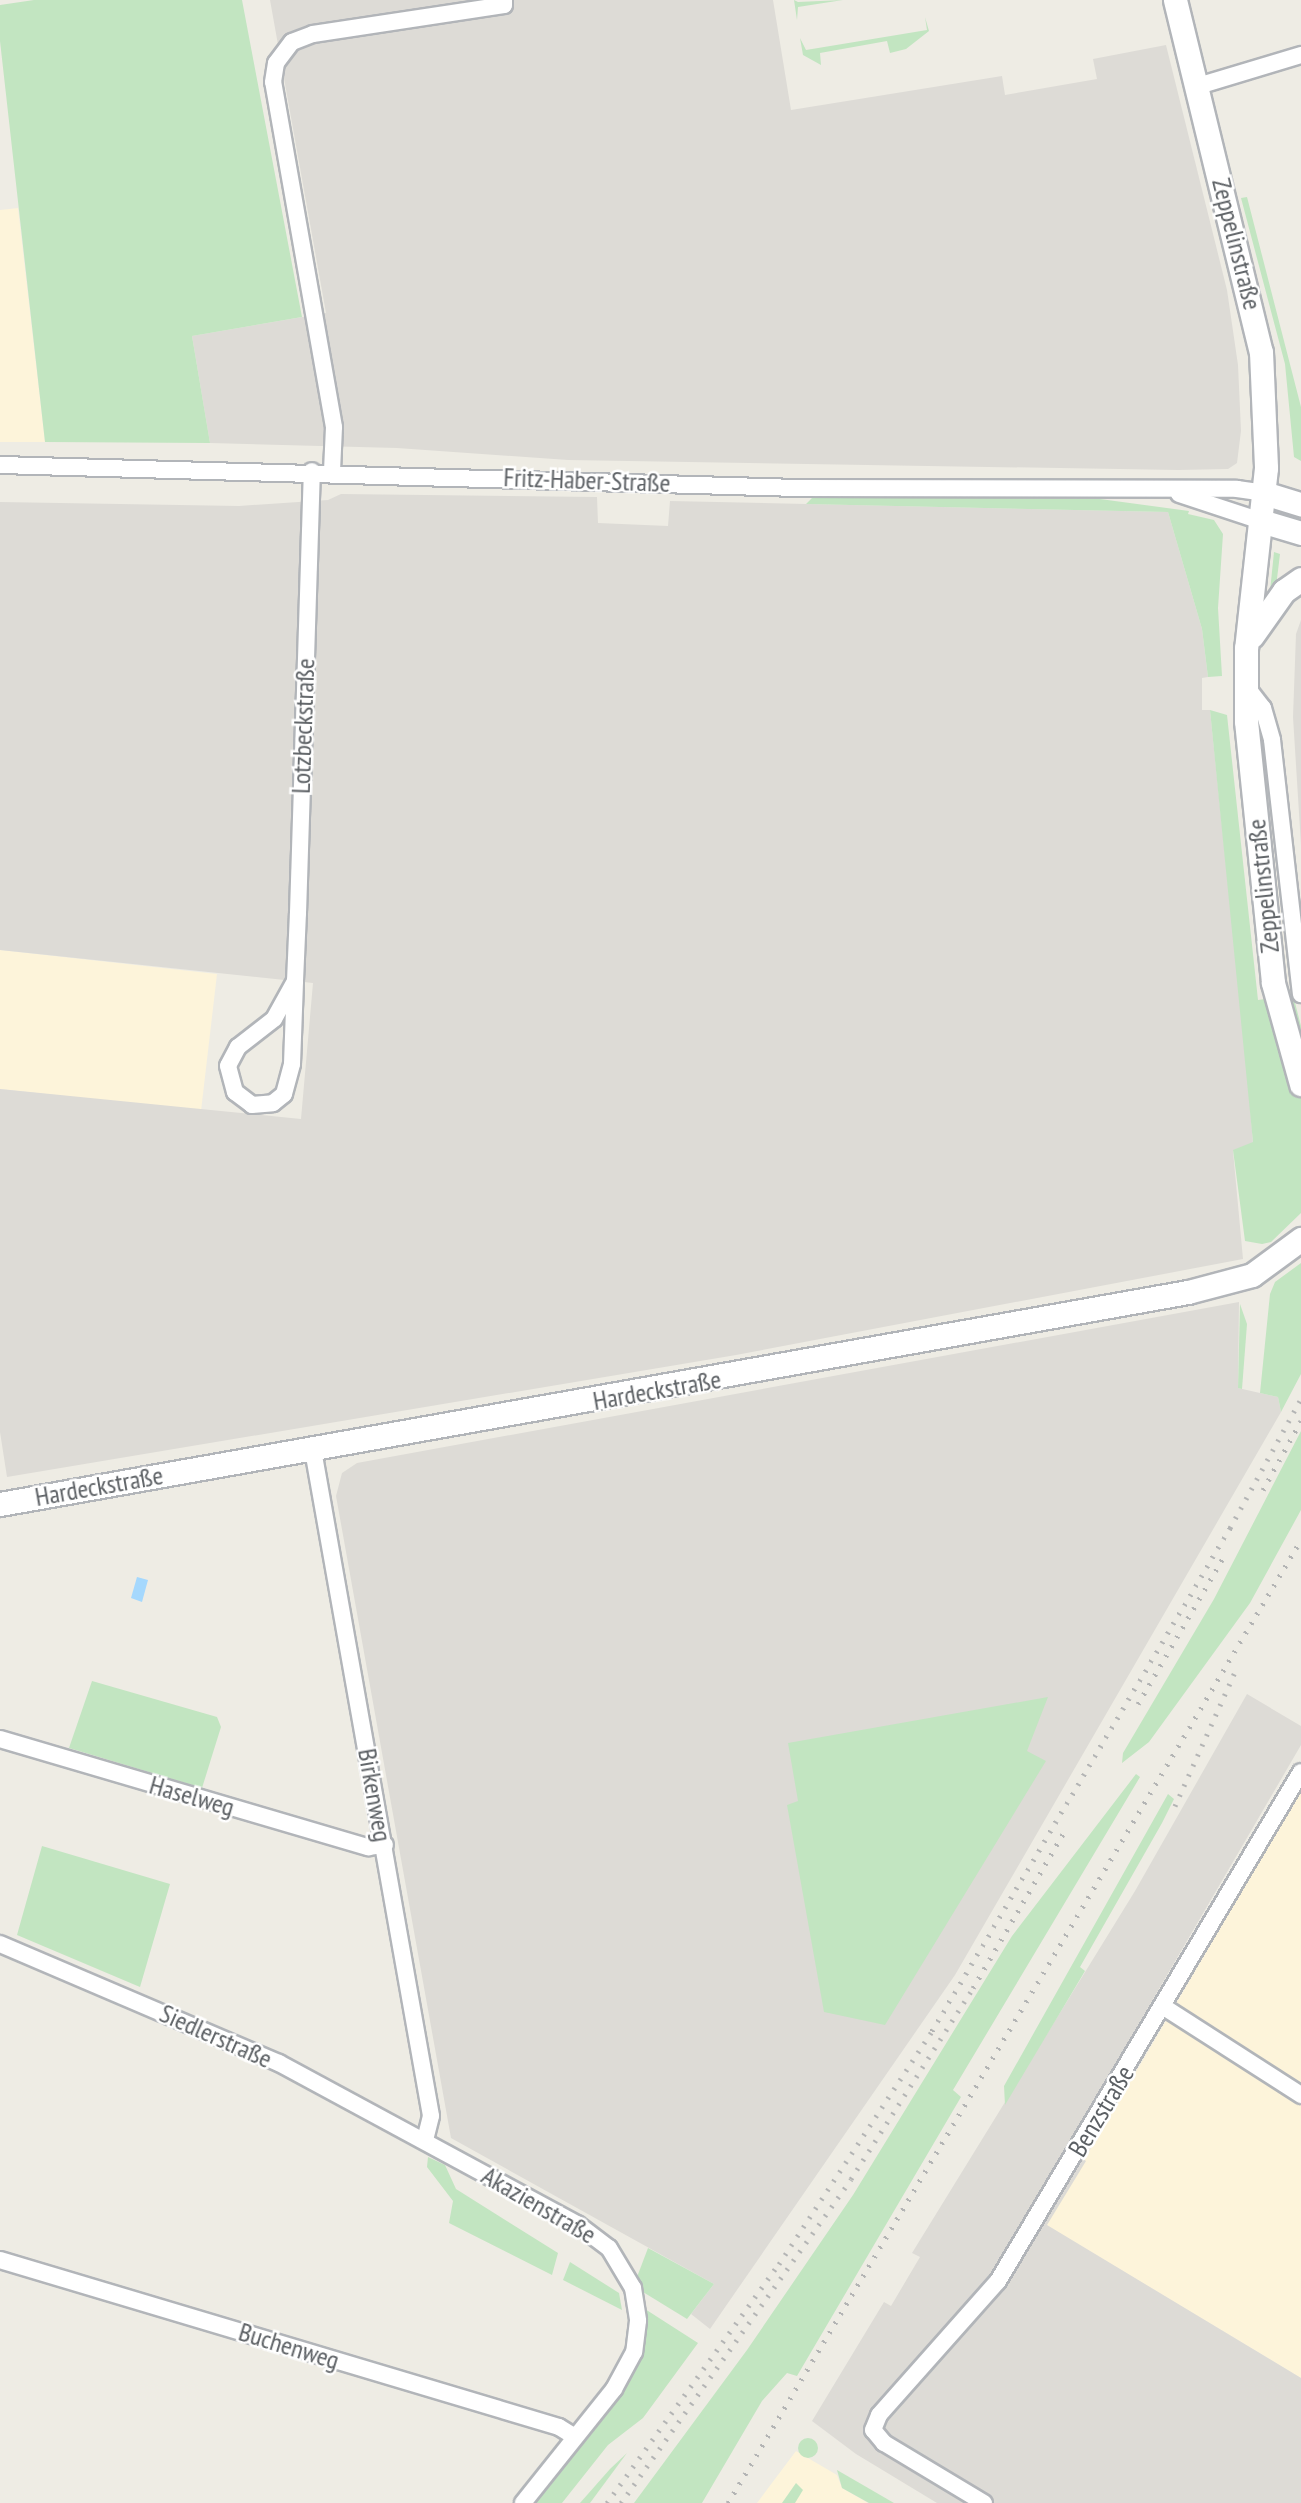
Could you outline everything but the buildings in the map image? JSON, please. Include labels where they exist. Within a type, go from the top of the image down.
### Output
[{"type":"street","points":[[332,471],[334,427],[273,82],[276,63],[292,42],[313,34],[504,5],[504,0]]},
{"type":"street","name":"Zeppelinstraße","points":[[1175,0],[1261,352],[1267,438],[1264,493],[1246,648],[1245,685],[1273,983],[1301,1084]]},
{"type":"street","points":[[1198,86],[1301,55]]},
{"type":"street","name":"Fritz-Haber-Straße","points":[[0,465],[332,471],[798,488],[1173,492],[1237,489],[1264,493]]},
{"type":"street","name":"Lotzbeckstraße","points":[[295,981],[274,1019],[237,1047],[228,1066],[235,1092],[252,1105],[273,1103],[289,1083],[295,981],[312,471]]},
{"type":"street","name":"Fritz-Haber-Straße","points":[[1173,492],[1261,521]]},
{"type":"street","points":[[1264,493],[1301,504]]},
{"type":"street","points":[[1261,521],[1301,533]]},
{"type":"street","points":[[1246,648],[1266,612],[1301,579]]},
{"type":"street","name":"Zeppelinstraße","points":[[1245,685],[1266,715],[1301,994]]},
{"type":"street","name":"Hardeckstraße","points":[[0,1504],[1200,1290],[1252,1275],[1301,1239]]},
{"type":"street","name":"Birkenweg","points":[[313,1450],[431,2116],[425,2140]]},
{"type":"street","name":"Haselweg","points":[[0,1739],[368,1847],[384,1845]]},
{"type":"street","name":"Benzstraße","points":[[984,2503],[884,2443],[873,2430],[879,2415],[998,2281],[1164,2007],[1301,1772]]},
{"type":"street","name":"Siedlerstraße","points":[[0,1944],[279,2063],[425,2140]]},
{"type":"street","points":[[1164,2007],[1301,2095]]},
{"type":"street","name":"Akazienstraße","points":[[425,2140],[585,2230],[609,2248],[627,2274],[638,2320],[634,2352],[624,2375],[523,2503]]},
{"type":"street","name":"Buchenweg","points":[[0,2260],[559,2427],[575,2437]]},
{"type":"shaded area","points":[[270,0],[773,0],[791,110],[1002,76],[1005,95],[1097,79],[1093,59],[1166,45],[1227,290],[1238,365],[1241,431],[1237,463],[1228,469],[1178,470],[568,460],[397,448],[210,443],[192,336],[326,313]]},
{"type":"shaded area","points":[[18,208],[45,442],[0,442],[0,210]]},
{"type":"shaded area","points":[[341,494],[597,497],[598,523],[668,526],[670,501],[1168,512],[1202,629],[1208,677],[1202,678],[1202,710],[1210,710],[1253,1143],[1233,1151],[1243,1259],[736,1355],[7,1477],[0,1432],[0,1089],[301,1119],[313,983],[0,950],[0,502],[239,506],[328,500]]},
{"type":"shaded area","points":[[1301,620],[1301,845],[1293,717],[1296,634]]},
{"type":"shaded area","points":[[0,950],[217,974],[201,1111],[0,1089]]},
{"type":"shaded area","points":[[1239,1302],[1238,1388],[1278,1397],[1281,1412],[955,1975],[710,2329],[691,2314],[714,2284],[451,2138],[336,1496],[342,1473],[357,1463]]},
{"type":"shaded area","points":[[1247,1694],[1301,1726],[1301,1745],[1067,2147],[1086,2161],[1047,2225],[1301,2378],[1301,2503],[937,2503],[856,2454],[812,2421],[884,2302],[891,2306],[920,2257],[912,2253],[1135,1891]]},
{"type":"shaded area","points":[[1301,1791],[1301,2378],[1046,2225]]},
{"type":"shaded area","points":[[796,2451],[837,2475],[842,2488],[868,2503],[757,2503]]},
{"type":"green space","points":[[34,0],[242,0],[302,317],[192,336],[210,443],[45,442],[0,41],[0,5]]},
{"type":"green space","points":[[794,0],[843,0],[798,7],[797,20]]},
{"type":"green space","points":[[925,17],[929,31],[906,49],[890,53],[887,41],[820,53],[821,65],[803,55],[800,38],[806,50],[927,30]]},
{"type":"green space","points":[[1247,197],[1301,407],[1301,461],[1294,457],[1285,364],[1241,198]]},
{"type":"green space","points":[[812,498],[1100,499],[1189,511],[1188,514],[1214,520],[1223,534],[1218,608],[1222,676],[1208,677],[1202,629],[1168,512],[806,504]]},
{"type":"green space","points":[[1274,552],[1280,554],[1276,587],[1270,591]]},
{"type":"green space","points":[[1210,710],[1227,715],[1258,1000],[1293,995],[1301,1026],[1301,1213],[1271,1242],[1262,1244],[1245,1241],[1233,1150],[1253,1142]]},
{"type":"green space","points":[[1301,1263],[1301,1374],[1281,1412],[1278,1397],[1260,1393],[1270,1294],[1275,1282]]},
{"type":"green space","points":[[1240,1304],[1247,1324],[1242,1389],[1238,1388]]},
{"type":"green space","points":[[1301,1431],[1301,1510],[1250,1603],[1149,1742],[1122,1763],[1123,1753],[1214,1599]]},
{"type":"green space","points":[[92,1681],[217,1717],[221,1727],[202,1788],[69,1748]]},
{"type":"green space","points":[[1048,1697],[1027,1751],[1046,1761],[885,2025],[824,2012],[787,1805],[798,1801],[788,1743]]},
{"type":"green space","points":[[1136,1774],[1140,1777],[953,2090],[961,2097],[797,2376],[787,2373],[762,2401],[702,2503],[634,2503],[747,2350],[853,2195],[1012,1936]]},
{"type":"green space","points":[[1168,1794],[1174,1799],[1080,1967],[1085,1971],[1005,2105],[1004,2086]]},
{"type":"green space","points":[[42,1846],[170,1884],[140,1987],[17,1935]]},
{"type":"green space","points":[[428,2157],[445,2165],[456,2189],[558,2253],[552,2275],[449,2223],[453,2201],[427,2167]]},
{"type":"green space","points":[[648,2248],[714,2284],[687,2319],[643,2292],[637,2277]]},
{"type":"green space","points":[[570,2262],[619,2293],[622,2310],[563,2280]]},
{"type":"green space","points":[[645,2309],[698,2343],[643,2418],[608,2445],[562,2503],[534,2503],[627,2385],[641,2351]]},
{"type":"green space","points":[[808,2438],[815,2441],[818,2448],[815,2455],[808,2458],[801,2455],[798,2448],[801,2441]]},
{"type":"green space","points":[[627,2453],[590,2503],[580,2503],[610,2469]]},
{"type":"green space","points":[[837,2470],[894,2503],[869,2503],[842,2488]]},
{"type":"green space","points":[[796,2483],[803,2490],[795,2503],[782,2503]]},
{"type":"water","points":[[137,1577],[148,1580],[142,1602],[131,1598]]},
{"type":"railway","points":[[607,2503],[779,2264],[932,2031],[1230,1528],[1301,1399]]},
{"type":"railway","points":[[1263,1490],[1301,1421]]},
{"type":"railway","points":[[728,2503],[1301,1540]]},
{"type":"railway","points":[[1138,1704],[1224,1556]]},
{"type":"railway","points":[[1175,1806],[1234,1674]]},
{"type":"railway","points":[[621,2503],[851,2179],[973,1988],[1066,1829]]}]
